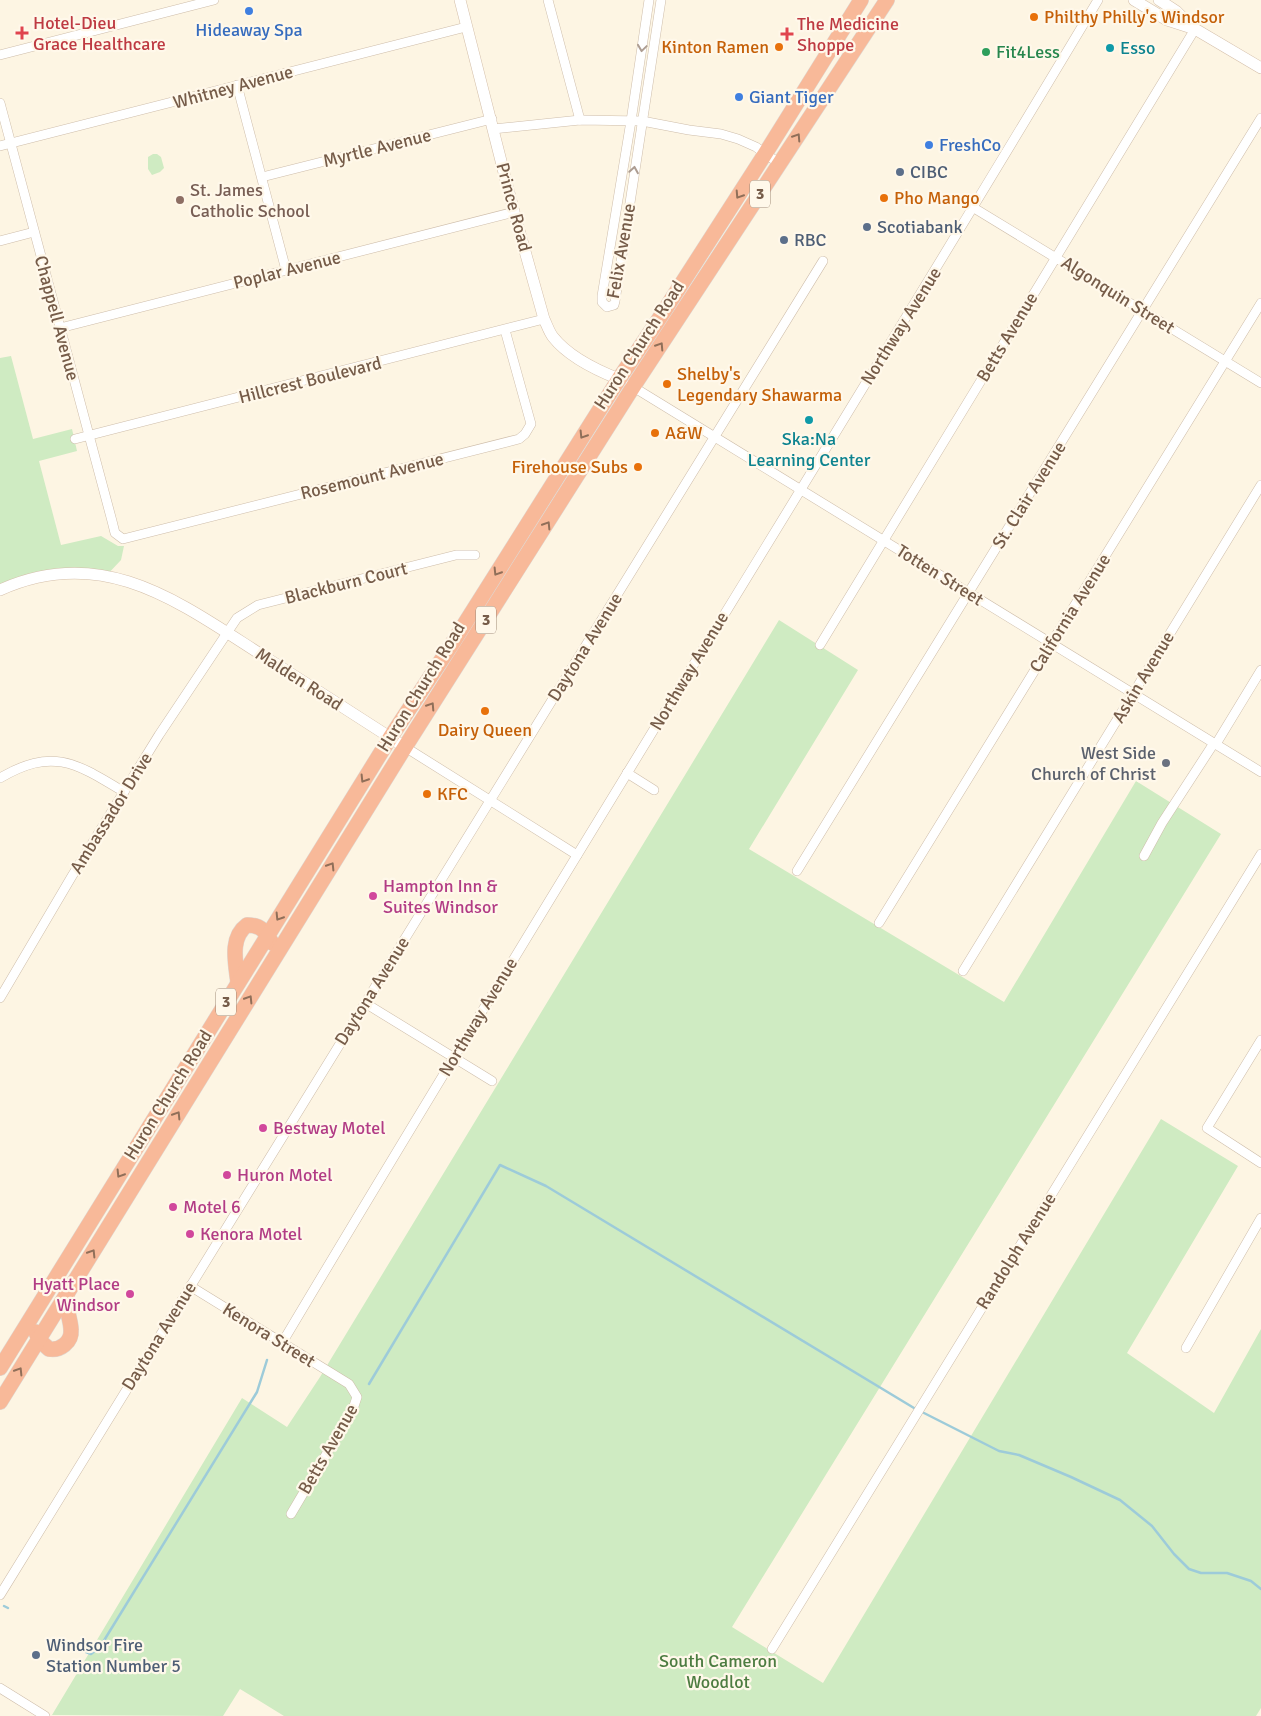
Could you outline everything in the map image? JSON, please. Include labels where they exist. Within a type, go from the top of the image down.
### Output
[{"type":"highway","name":"Huron Church Road","points":[[0,1368],[390,738],[452,644],[619,379],[660,319],[861,0]]},
{"type":"highway","name":"Huron Church Road","points":[[0,1402],[405,747],[633,387],[887,0]]},
{"type":"highway","points":[[238,983],[235,956],[236,941],[241,930],[247,925],[256,925],[262,928],[278,953]]},
{"type":"highway","points":[[41,1301],[35,1322],[39,1340],[46,1347],[54,1350],[63,1346],[72,1332],[68,1310],[68,1293]]},
{"type":"main road","name":"Prince Road","points":[[460,0],[514,212],[544,319],[551,335],[568,351],[599,370],[619,379]]},
{"type":"main road","points":[[1134,0],[1167,20],[1194,29],[1261,68]]},
{"type":"main road","points":[[1159,0],[1176,11],[1194,29]]},
{"type":"main road","name":"Malden Road","points":[[0,590],[17,583],[49,576],[77,573],[112,577],[135,583],[182,604],[405,747]]},
{"type":"street","points":[[0,55],[214,0]]},
{"type":"street","points":[[548,0],[580,120]]},
{"type":"street","name":"Felix Avenue","points":[[649,0],[602,296],[602,302],[607,307],[614,305],[615,300],[661,0]]},
{"type":"street","name":"Northway Avenue","points":[[282,1343],[577,855],[974,208],[1098,0]]},
{"type":"street","name":"Whitney Avenue","points":[[0,146],[466,27]]},
{"type":"street","name":"Betts Avenue","points":[[820,645],[1194,29]]},
{"type":"street","points":[[237,85],[286,270]]},
{"type":"street","name":"Chappell Avenue","points":[[0,103],[88,436],[116,532]]},
{"type":"street","name":"St. Clair Avenue","points":[[797,871],[1261,118]]},
{"type":"street","name":"Myrtle Avenue","points":[[262,176],[492,124],[580,120],[642,121],[721,134],[756,147],[780,164]]},
{"type":"street","name":"Algonquin Street","points":[[974,208],[1261,383]]},
{"type":"street","name":"Poplar Avenue","points":[[60,328],[514,212]]},
{"type":"street","points":[[0,241],[34,232]]},
{"type":"street","name":"Daytona Avenue","points":[[0,1594],[823,261]]},
{"type":"street","name":"California Avenue","points":[[880,923],[1261,304]]},
{"type":"street","name":"Hillcrest Boulevard","points":[[75,439],[544,319]]},
{"type":"street","name":"Rosemount Avenue","points":[[116,532],[123,539],[519,439],[525,434],[531,424],[505,330]]},
{"type":"street","name":"Totten Street","points":[[619,379],[1261,772]]},
{"type":"street","name":"Askin Avenue","points":[[963,971],[1261,485]]},
{"type":"street","name":"Blackburn Court","points":[[227,633],[237,618],[258,605],[456,555],[475,555]]},
{"type":"street","name":"Ambassador Drive","points":[[0,998],[124,792],[227,633]]},
{"type":"street","points":[[1144,856],[1162,823],[1215,744],[1261,670]]},
{"type":"street","name":"Malden Road","points":[[405,747],[577,855]]},
{"type":"street","points":[[0,778],[23,766],[39,761],[54,761],[85,768],[124,792]]},
{"type":"street","points":[[627,773],[654,790]]},
{"type":"street","name":"Randolph Avenue","points":[[772,1649],[1261,854]]},
{"type":"street","points":[[364,1003],[492,1081]]},
{"type":"street","points":[[1261,1040],[1207,1128],[1261,1163]]},
{"type":"street","points":[[1186,1348],[1261,1218]]},
{"type":"street","name":"Kenora Street","points":[[190,1286],[349,1384]]},
{"type":"street","name":"Betts Avenue","points":[[291,1514],[353,1409],[357,1398],[349,1384]]},
{"type":"street","points":[[0,1688],[45,1716]]},
{"type":"green space","points":[[153,154],[161,157],[164,168],[152,175],[148,169],[148,157]]},
{"type":"green space","points":[[11,356],[33,439],[72,429],[77,451],[39,461],[61,545],[101,536],[118,546],[124,546],[121,560],[104,578],[68,574],[0,588],[0,358]]},
{"type":"green space","name":"South Cameron Woodlot","points":[[779,620],[858,670],[749,849],[1004,1002],[1136,781],[1221,834],[732,1627],[823,1683],[1161,1119],[1238,1166],[1127,1353],[1214,1413],[1261,1329],[1261,1708],[1256,1716],[284,1716],[240,1689],[223,1716],[52,1715],[242,1398],[287,1427],[320,1377]]},
{"type":"waterway","points":[[369,1384],[500,1165],[546,1186],[914,1408]]},
{"type":"waterway","points":[[81,1650],[91,1654],[100,1647],[257,1392],[267,1360]]},
{"type":"waterway","points":[[924,1413],[999,1451],[1019,1455],[1120,1500],[1152,1526],[1174,1554],[1189,1569],[1201,1573],[1227,1573],[1251,1581],[1261,1589]]},
{"type":"waterway","points":[[4,1606],[8,1608]]},
{"type":"place","name":"Hideaway Spa","points":[[249,11]]},
{"type":"place","name":"Philthy Philly's Windsor","points":[[1034,17]]},
{"type":"place","name":"Hotel-Dieu Grace Healthcare","points":[[22,33]]},
{"type":"place","name":"The Medicine Shoppe","points":[[787,34]]},
{"type":"place","name":"Kinton Ramen","points":[[779,47]]},
{"type":"place","name":"Esso","points":[[1110,48]]},
{"type":"place","name":"Fit4Less","points":[[986,52]]},
{"type":"place","name":"Giant Tiger","points":[[739,97]]},
{"type":"place","name":"FreshCo","points":[[929,145]]},
{"type":"place","name":"CIBC","points":[[900,172]]},
{"type":"place","name":"Pho Mango","points":[[884,198]]},
{"type":"place","name":"St. James Catholic School","points":[[180,200]]},
{"type":"place","name":"Scotiabank","points":[[867,227]]},
{"type":"place","name":"RBC","points":[[784,240]]},
{"type":"place","name":"Shelby's Legendary Shawarma","points":[[667,384]]},
{"type":"place","name":"Ska:Na Learning Center","points":[[809,420]]},
{"type":"place","name":"A&W","points":[[655,433]]},
{"type":"place","name":"Firehouse Subs","points":[[638,467]]},
{"type":"place","name":"Dairy Queen","points":[[485,711]]},
{"type":"place","name":"West Side Church of Christ","points":[[1166,763]]},
{"type":"place","name":"KFC","points":[[427,794]]},
{"type":"place","name":"Hampton Inn & Suites Windsor","points":[[373,896]]},
{"type":"place","name":"Bestway Motel","points":[[263,1128]]},
{"type":"place","name":"Huron Motel","points":[[227,1175]]},
{"type":"place","name":"Motel 6","points":[[173,1207]]},
{"type":"place","name":"Kenora Motel","points":[[190,1234]]},
{"type":"place","name":"Hyatt Place Windsor","points":[[130,1294]]},
{"type":"place","name":"Windsor Fire Station Number 5","points":[[36,1655]]}]
